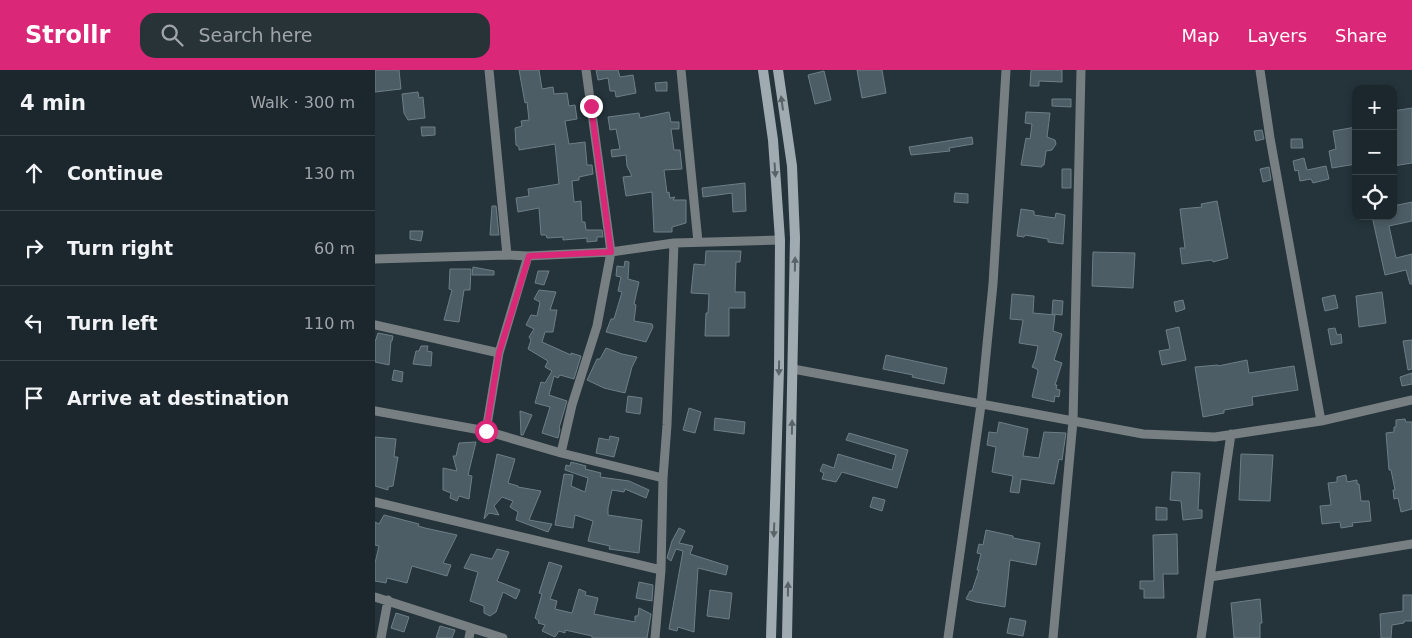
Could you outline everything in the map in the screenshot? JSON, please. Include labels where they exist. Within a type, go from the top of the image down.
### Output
[{"type":"main road","points":[[763,70],[773,140],[780,240],[771,638]]},
{"type":"main road","points":[[778,70],[792,166],[795,238],[787,638]]},
{"type":"main road","points":[[779,349],[793,348]]},
{"type":"street","points":[[489,70],[507,255]]},
{"type":"street","points":[[561,453],[572,405],[597,326],[611,252],[586,70]]},
{"type":"street","points":[[681,70],[698,242]]},
{"type":"street","points":[[948,638],[981,405],[993,284],[1006,70]]},
{"type":"street","points":[[1053,638],[1073,421],[1081,70]]},
{"type":"street","points":[[1260,70],[1270,138],[1321,421]]},
{"type":"street","points":[[375,259],[529,256],[611,252],[673,243],[780,240]]},
{"type":"street","points":[[655,638],[661,570],[673,243]]},
{"type":"street","points":[[486,431],[499,353],[529,256]]},
{"type":"street","points":[[375,325],[499,353]]},
{"type":"street","points":[[793,369],[1143,434],[1215,436],[1231,434],[1321,421],[1412,400]]},
{"type":"street","points":[[375,411],[486,431],[561,453],[663,478]]},
{"type":"street","points":[[1201,638],[1231,434]]},
{"type":"street","points":[[375,502],[661,570]]},
{"type":"street","points":[[1210,577],[1412,544]]},
{"type":"street","points":[[375,597],[503,638]]},
{"type":"street","points":[[381,638],[388,600]]},
{"type":"street","points":[[469,638],[471,628]]},
{"type":"building","points":[[375,70],[399,70],[401,89],[375,92]]},
{"type":"building","points":[[519,70],[539,70],[542,89],[553,87],[554,94],[567,93],[569,106],[575,105],[577,119],[565,121],[569,144],[585,142],[587,165],[592,165],[593,174],[579,177],[579,180],[572,181],[574,202],[581,201],[582,222],[585,222],[586,230],[602,230],[603,237],[597,237],[597,241],[587,242],[587,238],[563,240],[563,237],[547,238],[546,235],[541,235],[539,208],[518,212],[516,198],[529,196],[528,189],[559,184],[555,144],[519,150],[519,147],[516,145],[515,128],[522,126],[521,121],[529,120],[527,102],[525,103]]},
{"type":"building","points":[[596,70],[618,70],[620,77],[633,75],[636,93],[616,97],[615,91],[610,91],[608,78],[598,80]]},
{"type":"building","points":[[857,70],[882,70],[886,93],[862,98]]},
{"type":"building","points":[[1031,70],[1062,70],[1062,82],[1039,81],[1039,86],[1030,86]]},
{"type":"building","points":[[824,71],[831,100],[815,104],[808,75]]},
{"type":"building","points":[[667,82],[667,91],[656,91],[655,83]]},
{"type":"building","points":[[418,92],[419,98],[423,97],[425,118],[408,120],[404,113],[402,94]]},
{"type":"building","points":[[1052,99],[1071,99],[1071,107],[1052,106]]},
{"type":"building","points":[[1412,108],[1412,163],[1397,165],[1397,130],[1397,110]]},
{"type":"building","points":[[669,112],[671,122],[679,122],[679,129],[671,129],[674,150],[680,150],[682,169],[664,170],[667,193],[669,192],[670,198],[675,197],[673,200],[686,200],[686,223],[672,227],[672,232],[654,232],[652,192],[626,196],[623,177],[632,176],[627,166],[626,155],[612,157],[611,150],[620,149],[616,129],[610,130],[608,117],[639,113],[640,118]]},
{"type":"building","points":[[1026,112],[1050,113],[1047,137],[1055,140],[1056,144],[1052,150],[1046,151],[1042,167],[1021,165],[1026,138],[1030,139],[1032,124],[1025,123]]},
{"type":"building","points":[[421,127],[435,127],[435,135],[422,136]]},
{"type":"building","points":[[1352,128],[1352,165],[1332,168],[1329,151],[1336,149],[1333,131]]},
{"type":"building","points":[[1262,130],[1264,139],[1256,141],[1254,131]]},
{"type":"building","points":[[972,137],[973,144],[949,148],[950,151],[911,155],[909,147]]},
{"type":"building","points":[[1291,139],[1302,139],[1303,148],[1291,148]]},
{"type":"building","points":[[1304,158],[1307,170],[1326,166],[1329,179],[1313,183],[1311,179],[1300,181],[1298,170],[1295,171],[1293,161]]},
{"type":"building","points":[[1269,167],[1271,180],[1263,182],[1260,169]]},
{"type":"building","points":[[1062,169],[1071,169],[1071,188],[1062,188]]},
{"type":"building","points":[[745,183],[746,211],[733,212],[732,193],[703,197],[702,188]]},
{"type":"building","points":[[955,193],[968,194],[968,203],[954,202]]},
{"type":"building","points":[[1217,201],[1228,258],[1213,262],[1212,260],[1182,264],[1180,248],[1185,248],[1180,209],[1202,207],[1201,204]]},
{"type":"building","points":[[1412,202],[1412,221],[1389,226],[1396,258],[1412,254],[1412,284],[1410,284],[1406,270],[1385,275],[1373,220],[1397,220],[1397,205]]},
{"type":"building","points":[[492,206],[496,206],[499,235],[490,235]]},
{"type":"building","points":[[1021,209],[1034,211],[1034,215],[1055,218],[1056,213],[1065,215],[1063,244],[1048,242],[1048,239],[1025,235],[1024,237],[1017,236]]},
{"type":"building","points":[[410,231],[423,231],[421,241],[410,239]]},
{"type":"building","points":[[706,251],[741,251],[740,262],[736,262],[735,292],[745,292],[745,308],[729,308],[729,336],[705,336],[709,294],[691,293],[694,264],[705,265]]},
{"type":"building","points":[[1093,252],[1135,253],[1133,288],[1092,286]]},
{"type":"building","points":[[625,261],[629,262],[628,279],[639,282],[634,304],[636,305],[634,321],[652,324],[653,327],[646,342],[606,332],[611,319],[614,319],[622,292],[618,291],[621,277],[616,276],[617,266],[624,267]]},
{"type":"building","points":[[473,267],[494,271],[494,275],[472,275]]},
{"type":"building","points":[[450,269],[471,269],[470,290],[464,290],[459,322],[444,320],[452,290],[449,289]]},
{"type":"building","points":[[538,271],[549,271],[544,285],[535,283]]},
{"type":"building","points":[[539,290],[556,292],[550,310],[557,310],[553,332],[545,332],[542,342],[571,355],[571,353],[581,356],[574,379],[560,375],[558,378],[554,376],[549,395],[567,401],[558,438],[542,433],[550,407],[535,403],[541,382],[545,383],[552,371],[545,367],[548,361],[528,349],[531,340],[529,337],[534,329],[526,325],[531,315],[537,316],[540,302],[534,299]]},
{"type":"building","points":[[1382,292],[1386,323],[1359,327],[1356,296]]},
{"type":"building","points":[[1012,294],[1034,296],[1033,313],[1055,315],[1053,331],[1062,334],[1054,360],[1062,363],[1055,385],[1057,385],[1056,389],[1060,390],[1059,397],[1055,396],[1054,402],[1032,397],[1038,371],[1032,367],[1038,346],[1019,343],[1023,320],[1010,319]]},
{"type":"building","points":[[1335,295],[1338,308],[1325,311],[1322,298]]},
{"type":"building","points":[[1053,300],[1063,301],[1062,315],[1052,314]]},
{"type":"building","points":[[1183,300],[1185,309],[1176,312],[1174,302]]},
{"type":"building","points":[[1179,327],[1186,360],[1162,365],[1159,351],[1170,349],[1166,330]]},
{"type":"building","points":[[1335,328],[1337,335],[1341,334],[1342,343],[1331,345],[1328,329]]},
{"type":"building","points":[[378,333],[393,336],[389,365],[375,362],[375,342]]},
{"type":"building","points":[[1412,340],[1412,369],[1408,370],[1403,341]]},
{"type":"building","points":[[421,346],[428,346],[427,351],[432,352],[431,366],[413,364],[416,351],[419,351]]},
{"type":"building","points":[[606,348],[637,357],[632,367],[625,393],[604,388],[587,380],[597,359],[600,359]]},
{"type":"building","points":[[886,355],[947,368],[944,384],[883,369]]},
{"type":"building","points":[[1247,360],[1249,373],[1294,366],[1298,390],[1252,397],[1253,405],[1224,410],[1224,413],[1203,417],[1195,367],[1218,366]]},
{"type":"building","points":[[394,370],[403,372],[402,382],[392,380]]},
{"type":"building","points":[[1412,373],[1412,384],[1402,386],[1400,377]]},
{"type":"building","points":[[628,396],[642,398],[640,414],[626,412]]},
{"type":"building","points":[[689,408],[701,412],[695,433],[683,430]]},
{"type":"building","points":[[520,411],[532,415],[523,435],[521,435]]},
{"type":"building","points":[[715,418],[745,422],[744,434],[714,430]]},
{"type":"building","points":[[1405,419],[1406,422],[1412,422],[1412,509],[1401,512],[1398,498],[1394,499],[1393,490],[1395,490],[1391,470],[1389,470],[1386,433],[1394,432],[1396,420]]},
{"type":"building","points":[[999,422],[1028,429],[1023,456],[1039,458],[1044,432],[1066,433],[1062,460],[1059,459],[1054,484],[1021,479],[1019,493],[1010,492],[1013,476],[992,472],[996,447],[987,445],[989,432],[997,433]]},
{"type":"building","points":[[849,433],[908,450],[897,488],[842,472],[836,482],[822,479],[824,473],[820,471],[823,464],[834,468],[838,454],[892,470],[896,455],[846,440]]},
{"type":"building","points":[[610,436],[619,438],[614,457],[596,453],[599,438],[609,440]]},
{"type":"building","points":[[375,437],[396,439],[394,457],[398,457],[393,486],[388,487],[388,490],[375,486]]},
{"type":"building","points":[[476,442],[468,475],[472,476],[469,499],[459,496],[457,501],[450,498],[451,493],[443,490],[443,468],[457,471],[453,456],[456,456],[459,443]]},
{"type":"building","points":[[497,454],[515,459],[508,483],[518,487],[541,491],[529,520],[552,524],[548,532],[516,520],[518,512],[510,507],[513,501],[502,497],[494,506],[499,515],[489,513],[484,519]]},
{"type":"building","points":[[1241,454],[1273,455],[1270,501],[1239,500]]},
{"type":"building","points":[[571,462],[586,466],[585,469],[601,473],[600,477],[629,481],[649,490],[646,498],[625,489],[624,492],[612,490],[608,508],[608,515],[642,520],[639,553],[609,549],[610,546],[588,541],[593,521],[575,515],[573,528],[555,525],[564,474],[573,475],[571,486],[585,492],[588,478],[565,470],[566,465],[570,466]]},
{"type":"building","points":[[1172,472],[1200,473],[1198,510],[1202,510],[1202,518],[1183,520],[1181,501],[1170,500]]},
{"type":"building","points":[[1346,475],[1347,482],[1357,480],[1361,501],[1369,501],[1371,521],[1352,523],[1353,526],[1341,528],[1340,522],[1322,524],[1320,506],[1331,505],[1328,483],[1337,482],[1337,477]]},
{"type":"building","points":[[873,497],[885,500],[882,511],[870,507]]},
{"type":"building","points":[[1156,507],[1167,508],[1167,520],[1156,520]]},
{"type":"building","points":[[384,515],[419,524],[418,526],[425,528],[457,535],[443,563],[451,565],[447,576],[412,566],[407,583],[387,578],[386,583],[375,581],[375,563],[379,546],[375,545],[375,522],[379,524]]},
{"type":"building","points":[[679,528],[685,531],[679,543],[693,546],[690,554],[728,566],[726,575],[698,568],[694,632],[678,627],[677,631],[669,629],[683,551],[676,549],[671,561],[667,558],[672,541]]},
{"type":"building","points":[[986,530],[1040,543],[1036,565],[1010,560],[1005,607],[966,599],[970,591],[972,591],[979,570],[977,570],[981,554],[977,553],[979,544],[983,545]]},
{"type":"building","points":[[1177,534],[1178,574],[1163,574],[1164,598],[1144,598],[1144,589],[1140,589],[1140,581],[1154,581],[1153,535]]},
{"type":"building","points":[[497,549],[509,552],[497,581],[520,590],[516,599],[503,592],[496,612],[490,616],[484,613],[484,606],[470,601],[478,572],[464,568],[471,554],[492,559]]},
{"type":"building","points":[[549,562],[562,566],[550,599],[557,601],[555,609],[572,613],[579,589],[586,592],[585,595],[598,598],[594,614],[635,622],[635,616],[638,616],[639,608],[651,614],[647,638],[592,638],[592,636],[565,630],[565,633],[559,631],[555,637],[542,631],[545,625],[538,623],[539,621],[535,618],[542,594],[539,593]]},
{"type":"building","points":[[639,582],[653,585],[652,601],[636,598]]},
{"type":"building","points":[[710,590],[732,593],[729,619],[707,616]]},
{"type":"building","points":[[1403,595],[1412,595],[1412,621],[1404,621],[1404,623],[1392,625],[1391,638],[1381,638],[1380,614],[1403,611]]},
{"type":"building","points":[[1260,599],[1262,623],[1260,623],[1260,638],[1234,638],[1231,603]]},
{"type":"building","points":[[396,613],[409,617],[404,632],[391,628]]},
{"type":"building","points":[[1010,618],[1026,621],[1023,636],[1007,633]]},
{"type":"building","points":[[440,626],[455,630],[452,638],[436,638]]},
{"type":"route","points":[[486,431],[499,353],[529,256],[611,252],[591,106]]}]
